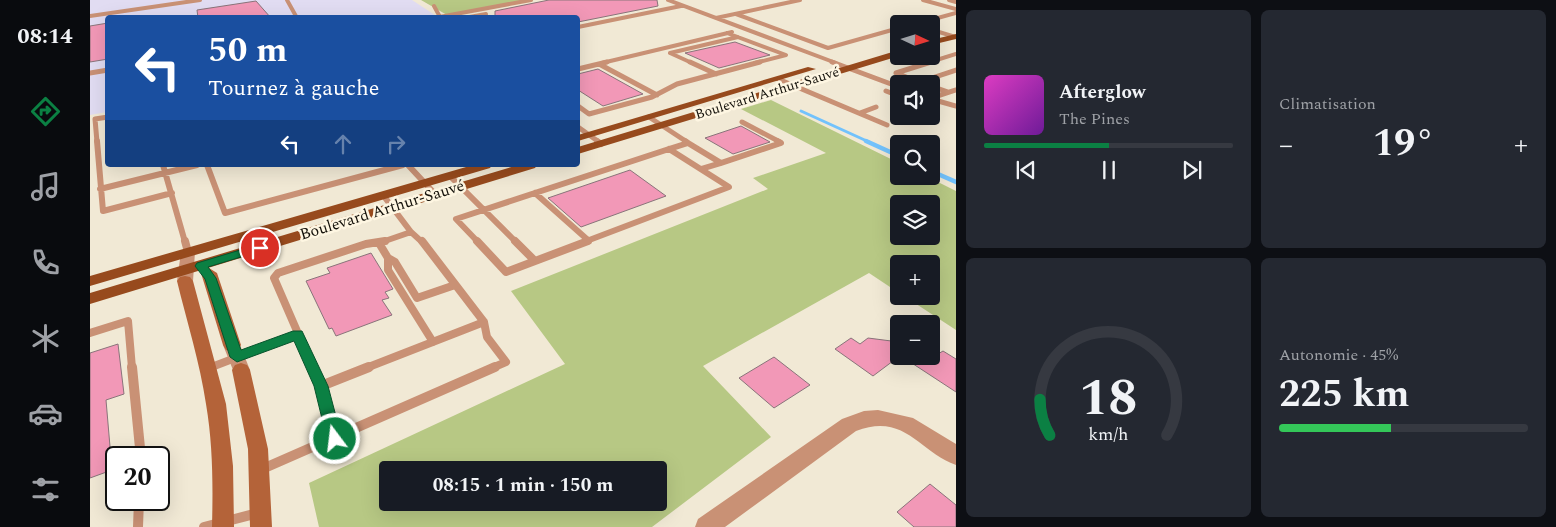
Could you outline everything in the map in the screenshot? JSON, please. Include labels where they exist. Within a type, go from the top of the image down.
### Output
[{"type":"main road","points":[[940,32],[956,27]]},
{"type":"main road","points":[[940,40],[955,36]]},
{"type":"main road","name":"Boulevard Arthur-Sauvé","points":[[580,137],[890,47]]},
{"type":"main road","name":"Boulevard Arthur-Sauvé","points":[[580,150],[890,56]]},
{"type":"main road","name":"Boulevard Arthur-Sauvé","points":[[90,281],[479,167]]},
{"type":"main road","name":"Boulevard Arthur-Sauvé","points":[[90,299],[195,273],[392,207],[524,167]]},
{"type":"street","points":[[188,252],[195,273],[236,357],[255,433],[260,470],[261,520]]},
{"type":"street","points":[[195,273],[207,369],[219,424],[223,480],[223,525]]},
{"type":"street","points":[[706,527],[848,425],[864,418],[890,418],[913,426],[956,456]]},
{"type":"lane","points":[[90,16],[200,0]]},
{"type":"lane","points":[[287,0],[294,15]]},
{"type":"lane","points":[[523,4],[533,0]]},
{"type":"lane","points":[[447,15],[533,0]]},
{"type":"lane","points":[[671,0],[890,84]]},
{"type":"lane","points":[[716,18],[800,0]]},
{"type":"lane","points":[[923,0],[956,11]]},
{"type":"lane","points":[[949,0],[956,2]]},
{"type":"lane","points":[[580,27],[682,5]]},
{"type":"lane","points":[[434,6],[439,15]]},
{"type":"lane","points":[[447,15],[504,8]]},
{"type":"lane","points":[[940,16],[956,11]]},
{"type":"lane","points":[[480,15],[486,14]]},
{"type":"lane","points":[[736,14],[828,48],[890,31]]},
{"type":"lane","points":[[580,69],[744,29]]},
{"type":"lane","points":[[580,107],[589,114],[657,95],[678,84],[786,55],[727,33]]},
{"type":"lane","points":[[940,34],[955,36]]},
{"type":"lane","points":[[670,53],[738,37]]},
{"type":"lane","points":[[662,49],[716,74]]},
{"type":"lane","points":[[901,75],[896,73],[956,54]]},
{"type":"lane","points":[[599,64],[657,95]]},
{"type":"lane","points":[[90,72],[105,70]]},
{"type":"lane","points":[[940,76],[956,70]]},
{"type":"lane","points":[[778,79],[887,125]]},
{"type":"lane","points":[[940,89],[948,92]]},
{"type":"lane","points":[[940,95],[956,90]]},
{"type":"lane","points":[[886,91],[890,93]]},
{"type":"lane","points":[[940,102],[956,106]]},
{"type":"lane","points":[[860,113],[876,108]]},
{"type":"lane","points":[[105,117],[95,119],[103,211],[172,193]]},
{"type":"lane","points":[[649,117],[721,163]]},
{"type":"lane","points":[[701,170],[781,143],[742,122]]},
{"type":"lane","points":[[580,129],[601,144]]},
{"type":"lane","points":[[669,149],[728,186],[506,272],[456,219],[669,149],[688,143]]},
{"type":"lane","points":[[164,167],[188,252]]},
{"type":"lane","points":[[100,190],[189,167]]},
{"type":"lane","points":[[208,167],[225,212],[395,167]]},
{"type":"lane","points":[[410,167],[435,194]]},
{"type":"lane","points":[[450,176],[535,261]]},
{"type":"lane","points":[[535,193],[589,241]]},
{"type":"lane","points":[[260,470],[335,439],[506,362],[487,337],[484,322],[417,235],[411,232],[383,195]]},
{"type":"lane","points":[[335,439],[321,386],[274,278],[276,274],[366,244],[379,243],[411,232]]},
{"type":"lane","points":[[379,243],[388,258],[395,262],[418,298],[455,285]]},
{"type":"lane","points":[[388,258],[388,270],[433,342]]},
{"type":"lane","points":[[90,333],[128,321],[140,446]]},
{"type":"lane","points":[[321,386],[484,322]]},
{"type":"lane","points":[[207,369],[298,334]]},
{"type":"lane","points":[[138,527],[139,511]]},
{"type":"lane","points":[[204,527],[261,520]]},
{"type":"shaded area","points":[[90,0],[412,0],[435,15],[105,15],[105,112],[90,115]]},
{"type":"green space","points":[[421,0],[534,0],[447,15]]},
{"type":"green space","points":[[771,100],[890,159],[890,185],[940,185],[940,183],[956,191],[956,330],[940,320],[940,315],[933,315],[918,305],[940,305],[940,255],[890,255],[890,287],[869,273],[703,366],[771,437],[652,527],[319,527],[309,483],[565,364],[511,291],[768,189],[753,178],[826,153],[741,109]]},
{"type":"building","points":[[549,0],[657,0],[658,6],[580,22],[580,15],[495,15],[495,11]]},
{"type":"building","points":[[256,1],[268,15],[198,15],[197,10]]},
{"type":"building","points":[[105,24],[105,60],[90,62],[90,26]]},
{"type":"building","points":[[735,42],[770,55],[719,68],[685,53]]},
{"type":"building","points":[[598,69],[643,94],[603,106],[580,91],[580,74]]},
{"type":"building","points":[[741,126],[770,142],[733,154],[705,138]]},
{"type":"building","points":[[630,170],[666,196],[581,227],[548,198]]},
{"type":"building","points":[[371,253],[393,289],[385,292],[389,298],[382,300],[392,315],[336,336],[332,328],[329,329],[306,281],[330,273],[327,268]]},
{"type":"building","points":[[851,338],[860,344],[868,338],[890,341],[890,363],[873,376],[835,349]]},
{"type":"building","points":[[118,344],[124,394],[106,400],[110,446],[105,446],[105,473],[90,478],[90,353]]},
{"type":"building","points":[[943,351],[956,359],[956,392],[915,365],[940,365],[940,353]]},
{"type":"building","points":[[774,357],[810,385],[774,408],[739,378]]},
{"type":"building","points":[[930,484],[956,505],[956,527],[914,527],[897,512]]},
{"type":"waterway","points":[[801,111],[869,142]]},
{"type":"waterway","points":[[866,141],[890,152]]},
{"type":"waterway","points":[[940,175],[956,182]]},
{"type":"route","points":[[260,248],[201,266],[211,278],[237,357],[298,334],[321,386],[335,439]]}]
